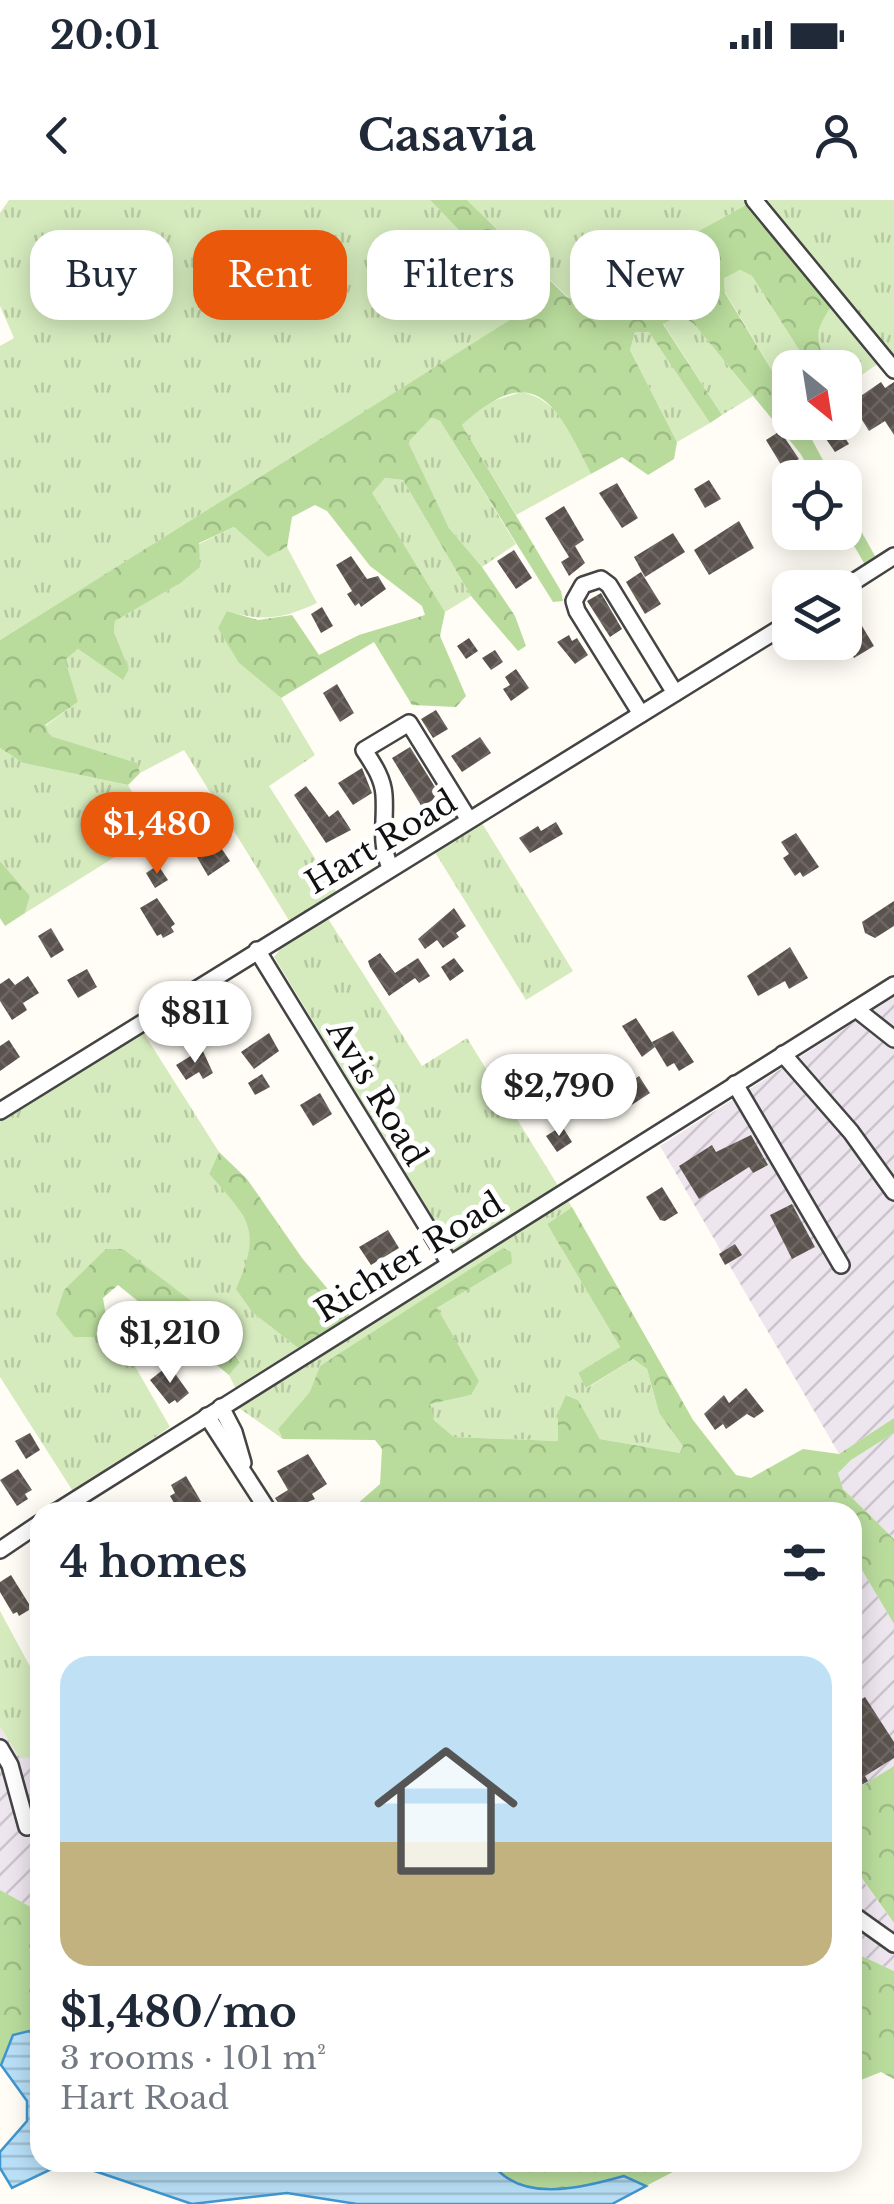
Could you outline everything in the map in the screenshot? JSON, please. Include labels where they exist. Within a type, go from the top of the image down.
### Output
[{"type":"street","points":[[754,200],[894,370]]},
{"type":"street","points":[[862,576],[894,556]]},
{"type":"street","points":[[641,714],[577,611],[574,600],[583,585],[602,579],[610,585],[675,693]]},
{"type":"street","name":"Hart Road","points":[[0,1110],[772,633]]},
{"type":"street","points":[[390,868],[382,849],[384,795],[380,775],[364,750],[408,724],[469,820]]},
{"type":"street","name":"Avis Road","points":[[258,950],[450,1264]]},
{"type":"street","name":"Richter Road","points":[[72,1502],[894,985]]},
{"type":"street","points":[[856,1009],[894,1039]]},
{"type":"street","points":[[783,1054],[851,1132],[894,1192]]},
{"type":"street","points":[[736,1084],[841,1264]]},
{"type":"street","points":[[214,1412],[262,1502]]},
{"type":"street","points":[[0,1550],[30,1530]]},
{"type":"street","points":[[0,1748],[10,1764],[27,1827]]},
{"type":"street","points":[[862,1921],[894,1944]]},
{"type":"shaded area","points":[[894,997],[894,1418],[839,1454],[660,1146]]},
{"type":"shaded area","points":[[894,1433],[894,1539],[862,1508],[862,1502],[856,1502],[843,1489],[837,1473]]},
{"type":"shaded area","points":[[862,1570],[894,1624],[894,1766],[862,1786]]},
{"type":"shaded area","points":[[0,1727],[20,1757],[30,1757],[30,1906],[0,1890]]},
{"type":"shaded area","points":[[862,1880],[894,1923],[894,1971],[862,1956]]},
{"type":"green space","points":[[9,200],[430,200],[459,230],[367,230],[367,320],[511,320],[0,640],[0,346],[14,338],[0,306],[0,213]]},
{"type":"green space","points":[[430,200],[467,200],[498,230],[459,230]]},
{"type":"green space","points":[[467,200],[755,200],[700,230],[570,230],[570,298],[550,280],[550,230],[498,230]]},
{"type":"green space","points":[[755,200],[894,200],[894,364],[887,357],[862,375],[862,350],[820,350],[816,341],[820,323]]},
{"type":"green space","points":[[755,200],[835,301],[818,333],[821,350],[799,350],[752,276],[740,270],[724,278],[725,293],[772,370],[772,419],[688,320],[720,320],[720,230],[700,230]]},
{"type":"green space","points":[[740,270],[752,276],[799,350],[772,350],[772,370],[725,292],[724,277]]},
{"type":"green space","points":[[550,281],[570,298],[570,320],[671,320],[663,324],[722,415],[710,423],[649,332],[635,332],[630,350],[677,442],[674,459],[648,475],[622,457],[591,474],[555,411],[542,399],[527,393],[509,394],[462,425],[561,591],[563,601],[553,602],[440,421],[432,417],[408,442],[449,528],[515,616],[526,646],[518,651],[471,596],[403,480],[385,478],[372,493],[445,612],[440,636],[466,696],[456,707],[412,705],[374,642],[281,698],[239,663],[218,628],[227,611],[258,620],[292,615],[319,655],[359,635],[425,615],[422,606],[370,566],[327,511],[315,505],[292,517],[287,547],[268,557],[234,527],[199,543],[200,567],[179,584],[115,621],[114,632],[129,669],[123,680],[78,649],[65,660],[78,702],[45,725],[50,736],[137,763],[140,773],[128,785],[23,763],[0,748],[0,640],[510,320],[550,320]]},
{"type":"green space","points":[[687,320],[694,324],[753,396],[722,415],[663,323]]},
{"type":"green space","points":[[649,331],[710,423],[677,442],[630,350],[635,332]]},
{"type":"green space","points":[[521,392],[535,396],[557,412],[591,474],[516,515],[462,425],[484,404]]},
{"type":"green space","points":[[432,416],[440,421],[516,544],[482,567],[449,528],[407,442]]},
{"type":"green space","points":[[789,440],[812,440],[823,460],[804,460]]},
{"type":"green space","points":[[385,478],[403,480],[471,596],[445,612],[371,493]]},
{"type":"green space","points":[[234,527],[268,557],[287,547],[317,603],[273,617],[227,611],[239,663],[281,698],[315,755],[269,786],[337,893],[290,922],[184,750],[140,773],[137,763],[50,737],[45,726],[78,702],[64,660],[78,649],[122,679],[129,669],[114,632],[115,621],[179,584],[199,544]]},
{"type":"green space","points":[[862,533],[875,556],[864,563],[857,550],[862,550]]},
{"type":"green space","points":[[0,748],[23,763],[128,785],[155,832],[25,913],[30,896],[0,861]]},
{"type":"green space","points":[[480,820],[573,971],[526,1000],[433,849]]},
{"type":"green space","points":[[0,861],[30,896],[25,913],[5,926],[0,918]]},
{"type":"green space","points":[[327,917],[422,1066],[467,1038],[560,1189],[455,1254],[274,957],[285,943]]},
{"type":"green space","points":[[143,1032],[219,1152],[209,1174],[238,1206],[252,1234],[247,1263],[253,1313],[298,1348],[236,1389],[229,1375],[240,1361],[203,1310],[106,1249],[94,1337],[106,1316],[170,1427],[74,1493],[0,1377],[0,1121]]},
{"type":"green space","points":[[219,1152],[247,1179],[302,1258],[351,1317],[298,1348],[253,1313],[236,1289],[250,1238],[242,1215],[209,1174]]},
{"type":"green space","points":[[566,1198],[572,1207],[547,1224],[620,1347],[578,1374],[587,1388],[633,1359],[647,1369],[659,1413],[684,1446],[680,1453],[600,1439],[578,1400],[567,1395],[558,1413],[559,1441],[454,1437],[434,1420],[429,1404],[471,1395],[437,1308],[512,1263],[320,1366],[311,1392],[278,1429],[283,1439],[239,1408]]},
{"type":"green space","points":[[572,1207],[693,1420],[736,1475],[751,1478],[803,1449],[839,1454],[894,1418],[894,1433],[851,1460],[838,1473],[843,1489],[856,1502],[359,1502],[380,1484],[382,1449],[375,1440],[283,1439],[278,1429],[310,1392],[320,1366],[503,1248],[511,1252],[512,1263],[437,1308],[479,1381],[471,1395],[430,1404],[434,1420],[454,1437],[558,1441],[558,1413],[566,1395],[578,1400],[600,1439],[680,1453],[683,1446],[659,1413],[647,1369],[633,1359],[586,1388],[578,1373],[620,1347],[547,1224]]},
{"type":"green space","points":[[106,1249],[123,1249],[203,1310],[240,1362],[229,1375],[118,1285],[103,1298],[106,1316],[94,1337],[74,1337],[56,1314],[64,1290]]},
{"type":"green space","points":[[862,1508],[894,1539],[894,1624],[862,1570]]},
{"type":"green space","points":[[0,1611],[30,1666],[30,1758],[20,1758],[0,1727]]},
{"type":"green space","points":[[894,1766],[894,1923],[862,1879],[862,1786]]},
{"type":"green space","points":[[0,1890],[30,1906],[30,2032],[13,2035],[0,2065]]},
{"type":"green space","points":[[862,1956],[894,1971],[894,2079],[881,2072],[862,2079]]},
{"type":"green space","points":[[499,2172],[673,2172],[646,2186],[624,2176],[552,2189],[518,2184]]},
{"type":"water","points":[[30,2032],[30,2172],[45,2172],[12,2188],[0,2168],[0,2152],[27,2121],[27,2101],[1,2065],[13,2035]]},
{"type":"water","points":[[98,2172],[500,2172],[518,2184],[534,2188],[570,2188],[624,2176],[646,2186],[612,2204],[357,2204],[287,2193],[192,2204]]},
{"type":"building","points":[[881,382],[885,388],[894,382],[894,435],[885,421],[869,431],[862,420],[862,395]]},
{"type":"building","points":[[772,436],[772,440],[786,440],[799,459],[778,460],[766,440]]},
{"type":"building","points":[[827,440],[846,440],[849,444],[835,452]]},
{"type":"building","points":[[709,480],[721,499],[705,508],[694,489]]},
{"type":"building","points":[[617,483],[638,518],[622,528],[599,493]]},
{"type":"building","points":[[564,506],[584,540],[575,546],[585,563],[569,576],[561,562],[569,557],[545,518]]},
{"type":"building","points":[[739,521],[754,548],[709,575],[694,550]]},
{"type":"building","points":[[673,533],[685,552],[645,577],[634,557]]},
{"type":"building","points":[[514,550],[532,578],[516,589],[497,561]]},
{"type":"building","points":[[351,556],[367,579],[378,576],[386,589],[361,607],[359,603],[355,606],[347,594],[352,591],[336,565]]},
{"type":"building","points":[[641,572],[661,604],[645,614],[626,582]]},
{"type":"building","points":[[601,593],[622,629],[610,637],[587,601]]},
{"type":"building","points":[[322,607],[333,626],[321,633],[311,614]]},
{"type":"building","points":[[862,626],[874,646],[862,653]]},
{"type":"building","points":[[569,635],[572,641],[577,638],[588,655],[575,664],[557,642]]},
{"type":"building","points":[[469,638],[478,651],[466,659],[457,646]]},
{"type":"building","points":[[495,650],[503,662],[491,670],[482,658]]},
{"type":"building","points":[[516,669],[529,688],[511,701],[503,689],[510,685],[505,677]]},
{"type":"building","points":[[337,684],[354,713],[340,722],[323,693]]},
{"type":"building","points":[[436,710],[448,729],[433,738],[421,719]]},
{"type":"building","points":[[480,737],[491,753],[462,772],[451,756]]},
{"type":"building","points":[[410,747],[440,795],[422,807],[392,758]]},
{"type":"building","points":[[362,768],[372,793],[353,805],[338,783]]},
{"type":"building","points":[[306,786],[329,817],[338,810],[351,830],[326,843],[294,795]]},
{"type":"building","points":[[556,822],[563,834],[530,853],[519,838],[538,826],[541,831]]},
{"type":"building","points":[[180,832],[189,847],[176,854],[167,840]]},
{"type":"building","points":[[796,833],[819,867],[803,877],[800,872],[795,876],[783,858],[789,854],[781,842]]},
{"type":"building","points":[[215,839],[230,861],[208,876],[194,852]]},
{"type":"building","points":[[158,865],[168,880],[155,888],[146,873]]},
{"type":"building","points":[[157,898],[175,924],[171,927],[174,932],[163,938],[161,934],[157,936],[140,908]]},
{"type":"building","points":[[894,901],[894,926],[875,938],[865,933],[862,922]]},
{"type":"building","points":[[454,908],[466,926],[456,933],[459,937],[443,948],[437,940],[425,949],[418,939]]},
{"type":"building","points":[[51,928],[64,950],[51,958],[38,936]]},
{"type":"building","points":[[790,947],[808,978],[789,989],[785,981],[758,996],[747,976]]},
{"type":"building","points":[[380,953],[395,973],[418,958],[430,976],[419,983],[415,978],[389,996],[368,961]]},
{"type":"building","points":[[454,958],[464,971],[450,981],[441,967]]},
{"type":"building","points":[[87,969],[97,987],[78,998],[67,980]]},
{"type":"building","points":[[28,976],[39,993],[23,1003],[27,1010],[12,1020],[0,1001],[0,984],[9,978],[15,985]]},
{"type":"building","points":[[636,1018],[655,1047],[642,1057],[622,1026]]},
{"type":"building","points":[[673,1031],[694,1062],[679,1071],[674,1063],[667,1067],[652,1042]]},
{"type":"building","points":[[269,1033],[279,1051],[254,1069],[241,1052]]},
{"type":"building","points":[[9,1040],[20,1057],[0,1071],[0,1046]]},
{"type":"building","points":[[202,1049],[213,1073],[203,1079],[199,1072],[186,1080],[176,1065]]},
{"type":"building","points":[[590,1059],[601,1076],[587,1085],[576,1068]]},
{"type":"building","points":[[262,1074],[270,1087],[255,1095],[248,1083]]},
{"type":"building","points":[[639,1076],[650,1093],[624,1110],[610,1088],[622,1080],[626,1085]]},
{"type":"building","points":[[320,1093],[332,1114],[313,1126],[300,1105]]},
{"type":"building","points":[[562,1126],[572,1142],[557,1152],[546,1136]]},
{"type":"building","points":[[751,1135],[768,1165],[753,1173],[749,1167],[699,1199],[679,1166],[712,1145],[716,1152]]},
{"type":"building","points":[[662,1187],[678,1213],[665,1221],[660,1220],[646,1197]]},
{"type":"building","points":[[792,1204],[815,1247],[792,1259],[770,1215]]},
{"type":"building","points":[[388,1230],[399,1248],[371,1265],[359,1247]]},
{"type":"building","points":[[735,1244],[742,1255],[725,1265],[719,1254]]},
{"type":"building","points":[[172,1344],[182,1357],[172,1365],[162,1352]]},
{"type":"building","points":[[169,1365],[189,1393],[169,1404],[150,1380]]},
{"type":"building","points":[[746,1388],[764,1411],[754,1418],[747,1414],[726,1429],[723,1424],[715,1430],[704,1414],[724,1395],[729,1403]]},
{"type":"building","points":[[30,1433],[40,1450],[26,1459],[15,1441]]},
{"type":"building","points":[[308,1454],[327,1484],[308,1502],[278,1502],[275,1498],[288,1490],[277,1471]]},
{"type":"building","points":[[18,1469],[32,1490],[25,1494],[28,1499],[17,1506],[0,1480]]},
{"type":"building","points":[[186,1476],[201,1502],[173,1502],[171,1485]]},
{"type":"building","points":[[11,1575],[29,1604],[29,1610],[19,1616],[17,1612],[13,1614],[0,1592],[0,1582]]},
{"type":"building","points":[[865,1697],[894,1742],[894,1758],[865,1776],[868,1781],[862,1785]]}]
